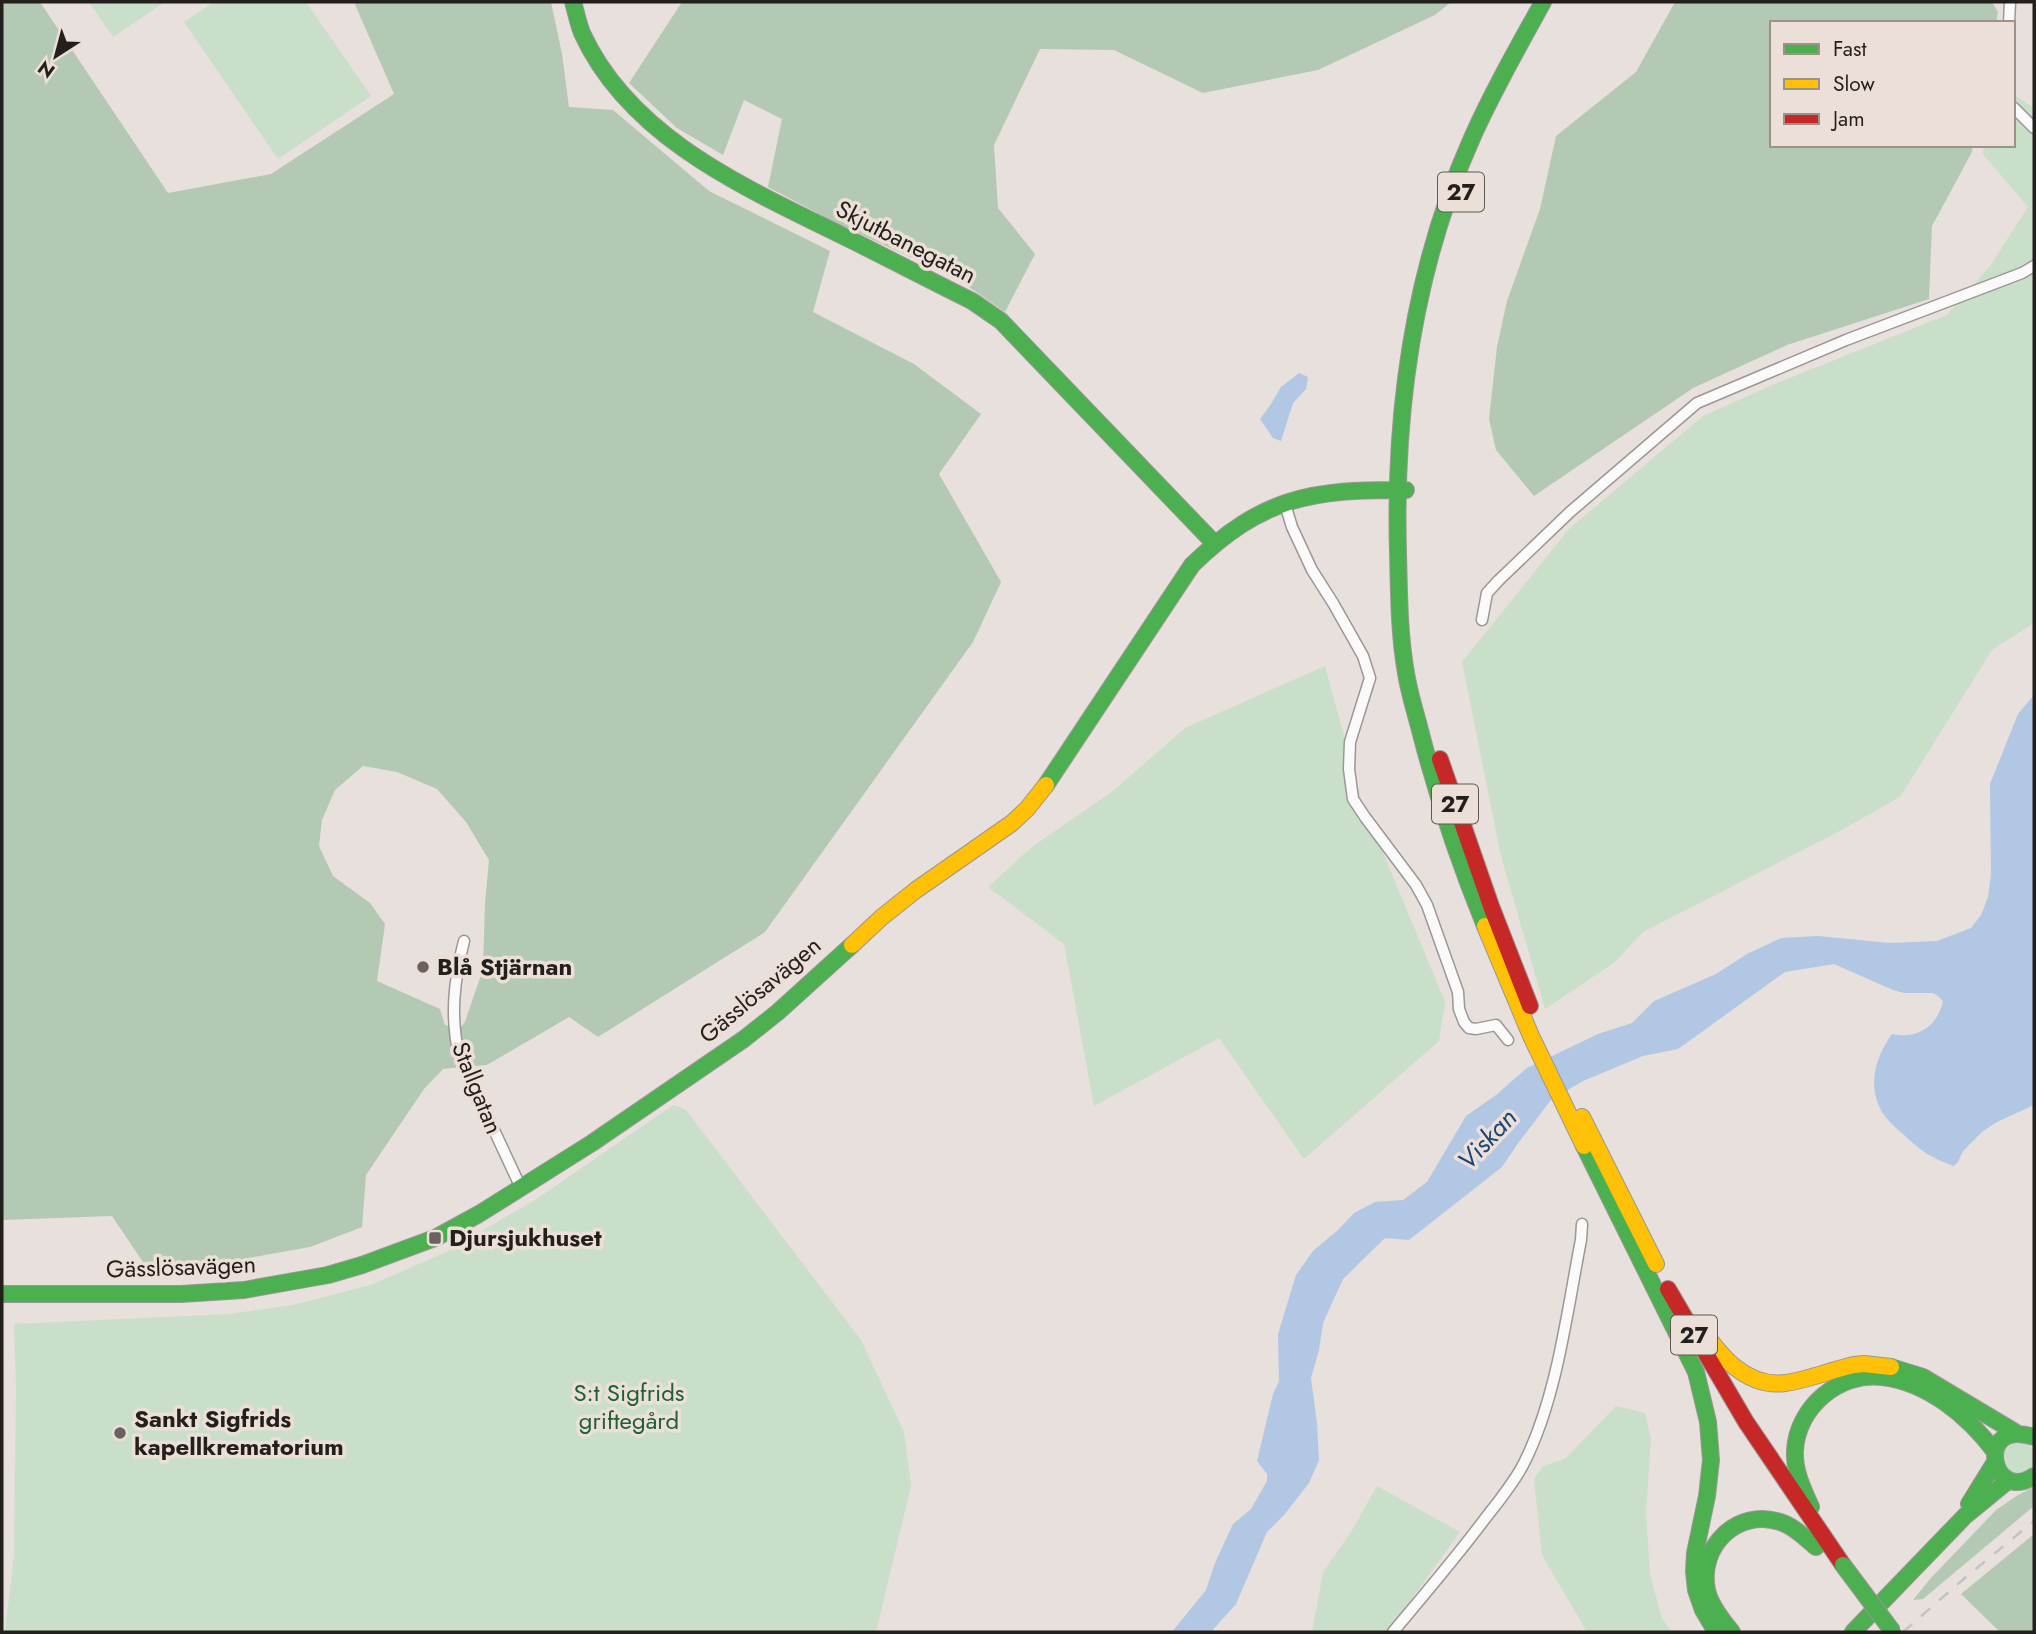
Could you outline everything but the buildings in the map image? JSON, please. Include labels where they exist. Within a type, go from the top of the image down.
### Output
[{"type":"main road","name":"Skjutbanegatan","points":[[573,2],[589,48],[610,81],[651,120],[697,158],[741,185],[972,301],[1001,321],[1214,543]]},
{"type":"main road","name":"27","points":[[1543,2],[1514,50],[1469,141],[1428,260],[1405,371],[1400,413],[1401,490],[1416,669],[1446,780],[1526,1011],[1570,1106],[1659,1282],[1747,1439],[1797,1513],[1816,1547],[1837,1563],[1893,1632]]},
{"type":"main road","name":"27","points":[[1401,490],[1416,353],[1435,273],[1467,173],[1516,68],[1556,2]]},
{"type":"main road","name":"Gässlösavägen","points":[[2,1293],[202,1293],[244,1290],[328,1275],[362,1265],[435,1238],[480,1214],[744,1039],[786,1005],[882,917],[996,835],[1027,809],[1054,776],[1187,572],[1214,543],[1233,528],[1262,513],[1318,494],[1369,489],[1401,490]]},
{"type":"main road","name":"27","points":[[1659,1282],[1878,1632]]},
{"type":"main road","points":[[1659,1282],[1679,1294],[1724,1358],[1750,1378],[1772,1384],[1806,1379],[1862,1364],[1895,1367],[1931,1381],[1993,1421],[2026,1432]]},
{"type":"main road","points":[[1659,1282],[1696,1372],[1705,1404],[1710,1441],[1710,1471],[1693,1563],[1694,1586],[1699,1602],[1716,1632]]},
{"type":"main road","points":[[1837,1563],[1803,1491],[1796,1468],[1795,1453],[1801,1423],[1816,1401],[1839,1384],[1866,1376],[1899,1380],[1939,1399],[1961,1415],[1983,1436],[1995,1457],[1997,1469],[2009,1480],[2023,1481],[2034,1476]]},
{"type":"main road","points":[[1965,1516],[2001,1440],[2026,1432]]},
{"type":"main road","points":[[1853,1632],[1965,1516],[2009,1480]]},
{"type":"main road","points":[[1732,1632],[1713,1607],[1707,1590],[1706,1562],[1718,1538],[1739,1522],[1768,1518],[1793,1528],[1816,1547]]},
{"type":"street","points":[[2008,21],[2010,2]]},
{"type":"street","points":[[2015,109],[2034,128]]},
{"type":"street","points":[[1482,620],[1487,593],[1499,580],[1570,512],[1697,403],[1846,340],[2022,273],[2034,266]]},
{"type":"street","points":[[1285,504],[1292,527],[1312,570],[1363,656],[1370,678],[1350,742],[1349,769],[1353,799],[1427,905],[1458,992],[1459,1009],[1464,1022],[1469,1028],[1476,1029],[1496,1025],[1508,1040]]},
{"type":"street","name":"Stallgatan","points":[[464,941],[453,1013],[456,1045],[521,1188]]},
{"type":"street","points":[[1393,1632],[1506,1492],[1524,1462],[1550,1388],[1582,1224]]},
{"type":"green space","points":[[2,2],[40,2],[168,193],[271,174],[394,94],[354,2],[551,2],[569,107],[613,110],[709,191],[830,251],[813,312],[914,364],[981,414],[939,474],[1001,582],[973,642],[765,932],[598,1037],[569,1017],[487,1065],[443,1069],[424,1089],[366,1175],[362,1227],[310,1247],[226,1262],[143,1262],[112,1216],[2,1220]],"holes":[[[363,766],[397,772],[437,789],[466,822],[489,860],[483,969],[465,1022],[460,1028],[445,1025],[440,1009],[377,981],[385,924],[370,903],[333,876],[319,846],[322,820],[335,790]]]},
{"type":"green space","points":[[89,2],[165,2],[113,37]]},
{"type":"green space","points":[[214,2],[306,2],[371,96],[278,159],[184,22]]},
{"type":"green space","points":[[682,2],[1451,2],[1435,15],[1318,70],[1203,93],[1114,50],[1040,49],[994,145],[998,208],[1035,254],[1005,312],[956,278],[836,223],[768,187],[782,119],[744,100],[723,155],[677,128],[629,83]]},
{"type":"green space","points":[[1675,2],[1992,2],[1998,12],[1996,21],[1770,21],[1770,147],[1973,147],[1932,226],[1929,299],[1787,345],[1693,388],[1534,496],[1496,450],[1489,419],[1497,347],[1507,301],[1540,209],[1556,136],[1636,72]]},
{"type":"green space","points":[[2015,95],[2034,108],[2034,623],[1992,650],[1900,797],[1836,833],[1643,932],[1615,962],[1545,1009],[1501,856],[1462,662],[1569,529],[1703,416],[1947,315],[1990,266],[2028,207],[1982,153],[1985,147],[2015,147]]},
{"type":"green space","points":[[1325,666],[1362,802],[1445,1002],[1439,1041],[1304,1159],[1219,1038],[1094,1106],[1064,944],[988,887],[1032,847],[1113,791],[1185,728]]},
{"type":"green space","name":"S:t Sigfrids griftegård","points":[[673,1105],[686,1110],[861,1340],[904,1432],[911,1486],[876,1632],[5,1632],[14,1555],[14,1324],[229,1314],[293,1305],[371,1285],[446,1252],[535,1200]]},
{"type":"green space","points":[[1616,1406],[1645,1413],[1651,1439],[1646,1512],[1650,1574],[1662,1619],[1672,1632],[1587,1632],[1542,1555],[1534,1479],[1542,1467],[1566,1458]]},
{"type":"green space","points":[[2019,1442],[2030,1447],[2035,1458],[2030,1469],[2019,1474],[2008,1469],[2003,1458],[2008,1447]]},
{"type":"green space","points":[[1377,1486],[1460,1532],[1388,1632],[1312,1632],[1323,1572],[1351,1532]]},
{"type":"green space","points":[[2034,1487],[2034,1506],[1923,1599],[1913,1600],[1996,1510]]},
{"type":"green space","points":[[2034,1534],[2034,1632],[2000,1632],[1961,1594]]},
{"type":"water","points":[[1299,373],[1308,377],[1306,389],[1293,403],[1281,441],[1273,438],[1260,419],[1281,387]]},
{"type":"water","name":"Viskan","points":[[2034,695],[2034,1105],[1983,1131],[1963,1151],[1954,1166],[1921,1149],[1884,1115],[1875,1095],[1875,1073],[1881,1053],[1892,1034],[1910,1035],[1925,1029],[1936,1018],[1943,1001],[1933,993],[1904,993],[1893,990],[1834,964],[1785,972],[1678,1049],[1643,1056],[1583,1081],[1551,1100],[1502,1167],[1409,1240],[1385,1238],[1343,1279],[1323,1323],[1311,1378],[1319,1460],[1309,1483],[1267,1532],[1236,1604],[1211,1632],[1172,1632],[1206,1590],[1233,1524],[1251,1509],[1267,1481],[1267,1474],[1257,1461],[1273,1394],[1279,1381],[1278,1334],[1296,1275],[1313,1251],[1354,1213],[1375,1202],[1403,1200],[1427,1182],[1466,1116],[1527,1068],[1598,1034],[1632,1023],[1654,1001],[1716,974],[1747,954],[1781,938],[1818,936],[1890,943],[1937,941],[1971,928],[1981,915],[1988,897],[1991,874],[1990,784],[2018,714]]},
{"type":"railway","points":[[1903,1632],[2034,1521]]},
{"type":"traffic: fast","points":[[573,2],[582,33],[603,70],[629,102],[660,131],[730,178],[972,301],[1001,321],[1214,543]]},
{"type":"traffic: fast","points":[[1485,926],[1441,805],[1407,680],[1399,598],[1400,446],[1412,341],[1435,238],[1472,138],[1543,2]]},
{"type":"traffic: fast","points":[[1046,785],[1192,565],[1217,542],[1266,511],[1315,495],[1406,490]]},
{"type":"traffic: fast","points":[[2,1294],[181,1294],[244,1290],[328,1275],[435,1238],[479,1214],[592,1143],[744,1039],[852,945]]},
{"type":"traffic: fast","points":[[1584,1146],[1696,1372],[1708,1422],[1711,1460],[1694,1571],[1696,1590],[1703,1610],[1716,1632]]},
{"type":"traffic: fast","points":[[1891,1367],[1923,1377],[2015,1432]]},
{"type":"traffic: fast","points":[[1811,1507],[1796,1466],[1798,1435],[1803,1420],[1812,1407],[1823,1396],[1851,1380],[1882,1377],[1915,1386],[1960,1414],[1995,1452]]},
{"type":"traffic: fast","points":[[2034,1437],[2015,1434],[2003,1439],[1996,1448],[1995,1460],[1999,1471],[2007,1479],[2019,1482],[2034,1476]]},
{"type":"traffic: fast","points":[[1969,1504],[1995,1462]]},
{"type":"traffic: fast","points":[[1853,1632],[1965,1516],[2009,1480]]},
{"type":"traffic: fast","points":[[1732,1632],[1714,1607],[1707,1590],[1709,1559],[1724,1534],[1736,1526],[1764,1519],[1790,1526],[1816,1547]]},
{"type":"traffic: fast","points":[[1843,1565],[1893,1632]]},
{"type":"traffic: slow","points":[[852,945],[916,890],[1012,823],[1046,785]]},
{"type":"traffic: slow","points":[[1485,926],[1531,1036],[1584,1146]]},
{"type":"traffic: slow","points":[[1582,1117],[1656,1264]]},
{"type":"traffic: slow","points":[[1699,1325],[1715,1347],[1735,1367],[1758,1380],[1771,1383],[1794,1382],[1854,1365],[1891,1367]]},
{"type":"traffic: jam","points":[[1440,759],[1491,906],[1530,1006]]},
{"type":"traffic: jam","points":[[1668,1289],[1746,1422],[1843,1565]]},
{"type":"place","name":"Blå Stjärnan","points":[[423,967]]},
{"type":"place","name":"Djursjukhuset","points":[[435,1238]]},
{"type":"place","name":"Sankt Sigfrids kapellkrematorium","points":[[120,1433]]}]
